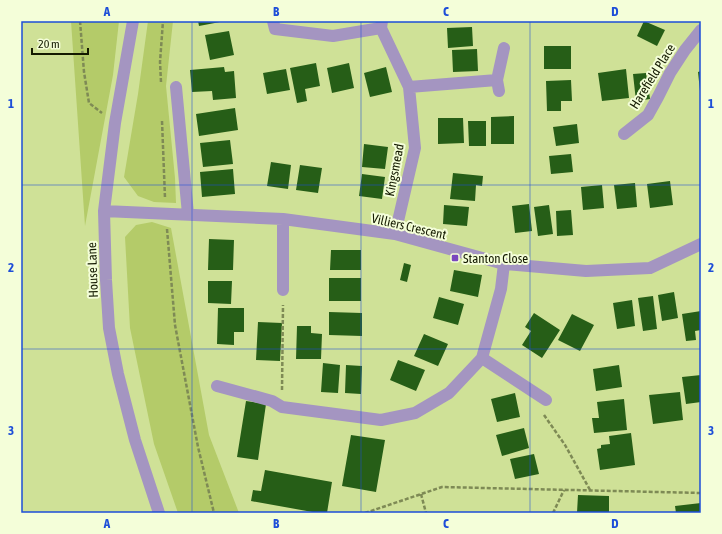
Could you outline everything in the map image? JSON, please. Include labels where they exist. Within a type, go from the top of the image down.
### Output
[{"type":"street","name":"House Lane","points":[[133,21],[115,123],[104,211],[106,280],[109,328],[118,374],[135,440],[159,513]]},
{"type":"street","name":"Kingsmead","points":[[273,21],[275,29],[332,36],[382,24],[409,87],[415,148],[395,234]]},
{"type":"street","name":"Harefield Place","points":[[624,134],[648,116],[670,73],[685,50],[701,30]]},
{"type":"street","points":[[409,87],[498,85],[504,48]]},
{"type":"street","points":[[176,87],[188,214]]},
{"type":"street","name":"Villiers Crescent","points":[[104,211],[283,219],[395,234],[504,264],[586,271],[650,268],[701,244]]},
{"type":"street","points":[[282,290],[283,219]]},
{"type":"street","points":[[217,386],[272,401],[282,407],[381,420],[415,413],[449,393],[482,358],[501,289],[504,264]]},
{"type":"street","points":[[482,358],[546,400]]},
{"type":"path","points":[[80,21],[84,72],[89,103],[115,123]]},
{"type":"path","points":[[161,86],[160,62],[163,21]]},
{"type":"path","points":[[162,118],[165,213],[175,325],[198,447],[214,513]]},
{"type":"path","points":[[282,290],[282,407]]},
{"type":"path","points":[[546,400],[544,416],[565,445],[590,490]]},
{"type":"path","points":[[366,513],[442,487],[701,493]]},
{"type":"path","points":[[553,513],[564,490]]},
{"type":"path","points":[[421,494],[426,513]]},
{"type":"green space","points":[[71,21],[119,21],[113,75],[85,226]]},
{"type":"green space","points":[[148,21],[173,21],[166,86],[176,203],[154,202],[138,196],[124,177],[138,94]]},
{"type":"green space","points":[[152,222],[171,228],[209,435],[239,513],[178,513],[154,444],[130,328],[125,237],[136,225]]},
{"type":"building","points":[[198,21],[220,21],[220,22],[199,26]]},
{"type":"building","points":[[644,21],[665,30],[657,46],[637,36]]},
{"type":"building","points":[[472,27],[473,46],[448,48],[447,28]]},
{"type":"building","points":[[229,31],[234,55],[210,60],[205,35]]},
{"type":"building","points":[[544,46],[571,46],[571,69],[544,69]]},
{"type":"building","points":[[477,49],[478,71],[453,72],[452,50]]},
{"type":"building","points":[[316,63],[320,86],[305,89],[307,101],[297,103],[290,68]]},
{"type":"building","points":[[349,63],[354,88],[332,93],[327,68]]},
{"type":"building","points":[[224,67],[225,72],[234,71],[236,98],[213,100],[212,91],[192,92],[190,70]]},
{"type":"building","points":[[386,67],[392,92],[370,97],[364,73]]},
{"type":"building","points":[[286,69],[290,90],[267,94],[263,73]]},
{"type":"building","points":[[626,69],[629,98],[602,101],[598,73]]},
{"type":"building","points":[[701,71],[701,91],[700,91],[698,72]]},
{"type":"building","points":[[646,73],[650,99],[636,101],[633,74]]},
{"type":"building","points":[[571,80],[572,101],[561,101],[561,111],[547,111],[546,81]]},
{"type":"building","points":[[235,108],[238,130],[199,136],[196,114]]},
{"type":"building","points":[[514,116],[514,144],[491,144],[491,117]]},
{"type":"building","points":[[438,118],[463,118],[464,143],[438,144]]},
{"type":"building","points":[[468,121],[486,121],[486,146],[469,146]]},
{"type":"building","points":[[577,124],[579,143],[556,146],[553,127]]},
{"type":"building","points":[[230,140],[233,164],[203,167],[200,143]]},
{"type":"building","points":[[364,144],[388,147],[385,169],[362,167]]},
{"type":"building","points":[[571,154],[573,172],[551,174],[549,156]]},
{"type":"building","points":[[271,162],[291,165],[288,189],[267,186]]},
{"type":"building","points":[[300,165],[322,168],[318,193],[296,190]]},
{"type":"building","points":[[233,169],[235,194],[202,197],[200,172]]},
{"type":"building","points":[[453,173],[483,176],[482,186],[476,185],[475,201],[450,199]]},
{"type":"building","points":[[362,174],[385,177],[382,199],[359,196]]},
{"type":"building","points":[[670,181],[673,205],[650,208],[647,184]]},
{"type":"building","points":[[635,183],[637,207],[617,209],[614,185]]},
{"type":"building","points":[[602,185],[604,208],[583,210],[581,187]]},
{"type":"building","points":[[529,204],[532,231],[515,233],[512,206]]},
{"type":"building","points":[[444,205],[469,207],[467,226],[443,224]]},
{"type":"building","points":[[549,205],[553,234],[538,236],[534,207]]},
{"type":"building","points":[[571,210],[573,235],[557,236],[556,211]]},
{"type":"building","points":[[209,239],[234,240],[233,270],[208,270]]},
{"type":"building","points":[[331,250],[361,250],[361,270],[330,270]]},
{"type":"building","points":[[404,263],[411,265],[407,282],[400,280]]},
{"type":"building","points":[[454,270],[482,275],[478,297],[450,291]]},
{"type":"building","points":[[329,278],[361,278],[361,301],[329,301]]},
{"type":"building","points":[[208,281],[232,281],[231,304],[208,303]]},
{"type":"building","points":[[674,292],[678,318],[662,321],[658,295]]},
{"type":"building","points":[[653,296],[657,329],[643,331],[638,298]]},
{"type":"building","points":[[439,297],[464,304],[458,325],[433,318]]},
{"type":"building","points":[[632,300],[635,326],[617,329],[613,303]]},
{"type":"building","points":[[218,308],[244,308],[244,332],[234,332],[234,345],[217,344]]},
{"type":"building","points":[[701,311],[701,330],[695,331],[696,340],[686,341],[682,314]]},
{"type":"building","points":[[329,312],[362,313],[362,336],[329,335]]},
{"type":"building","points":[[534,313],[560,330],[542,358],[522,345],[531,331],[525,327]]},
{"type":"building","points":[[572,314],[594,325],[580,351],[558,340]]},
{"type":"building","points":[[258,322],[282,323],[280,361],[256,360]]},
{"type":"building","points":[[297,326],[311,326],[311,333],[322,334],[321,359],[296,359]]},
{"type":"building","points":[[424,334],[448,344],[438,366],[414,356]]},
{"type":"building","points":[[398,360],[425,370],[416,391],[390,380]]},
{"type":"building","points":[[323,363],[340,365],[338,393],[321,392]]},
{"type":"building","points":[[346,365],[362,366],[361,394],[345,393]]},
{"type":"building","points":[[619,365],[622,387],[596,391],[593,369]]},
{"type":"building","points":[[701,375],[701,402],[686,404],[682,377]]},
{"type":"building","points":[[680,392],[683,420],[653,424],[649,395]]},
{"type":"building","points":[[515,393],[520,417],[497,422],[491,399]]},
{"type":"building","points":[[624,399],[627,430],[594,433],[592,418],[599,418],[597,402]]},
{"type":"building","points":[[246,401],[266,404],[258,460],[237,457]]},
{"type":"building","points":[[524,428],[529,448],[502,456],[496,435]]},
{"type":"building","points":[[631,433],[635,465],[600,470],[597,449],[601,448],[601,445],[610,444],[609,436]]},
{"type":"building","points":[[351,435],[385,440],[376,492],[342,486]]},
{"type":"building","points":[[534,454],[539,474],[515,479],[510,459]]},
{"type":"building","points":[[265,470],[332,482],[327,513],[318,513],[251,501],[253,490],[261,491]]},
{"type":"building","points":[[578,495],[609,496],[609,513],[577,513]]},
{"type":"building","points":[[701,503],[701,513],[676,513],[675,506]]},
{"type":"place","name":"Stanton Close","points":[[455,258]]}]
